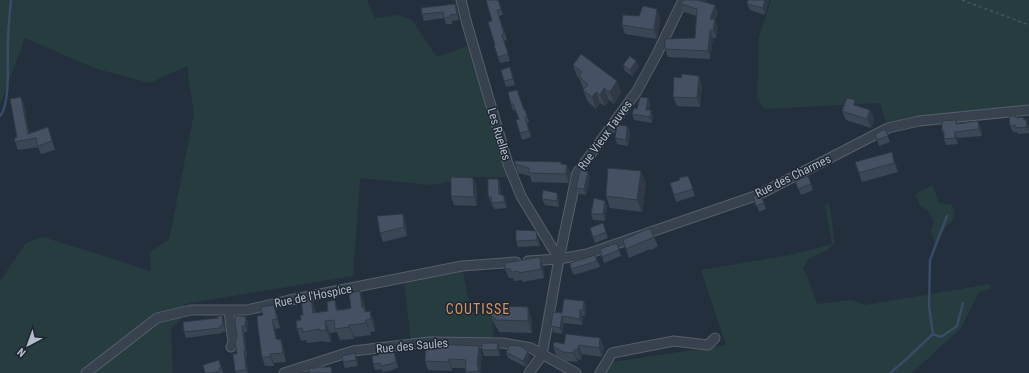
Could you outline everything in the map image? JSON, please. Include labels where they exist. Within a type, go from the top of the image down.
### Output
[{"type":"street","name":"Les Ruelles","points":[[462,0],[467,24],[508,164],[521,196],[559,259]]},
{"type":"street","name":"Rue Vieux Tauves","points":[[673,20],[675,0]]},
{"type":"street","name":"Rue Vieux Tauves","points":[[542,355],[559,259],[577,173],[637,91],[683,0]]},
{"type":"street","name":"Rue des Charmes","points":[[559,259],[587,254],[758,195],[888,128],[919,121],[1029,110]]},
{"type":"street","name":"Rue de l'Hospice","points":[[86,373],[157,318],[191,310],[247,310],[462,266],[559,259]]},
{"type":"street","points":[[229,310],[233,342],[231,347]]},
{"type":"street","points":[[600,373],[612,352],[674,341],[708,345],[716,338]]},
{"type":"street","name":"Rue des Saules","points":[[284,373],[353,351],[429,342],[503,343],[531,348],[576,373]]},
{"type":"street","points":[[529,373],[542,355]]},
{"type":"path","points":[[962,0],[1029,25]]},
{"type":"green space","points":[[0,0],[367,0],[375,18],[399,15],[412,20],[437,57],[467,46],[508,177],[474,177],[432,185],[360,178],[353,276],[184,304],[183,317],[171,329],[173,373],[0,373],[0,281],[26,243],[43,237],[151,271],[149,252],[169,240],[194,114],[187,66],[150,83],[97,69],[25,38],[0,105]]},
{"type":"green space","points":[[771,0],[1029,0],[1029,110],[888,128],[880,103],[764,109],[757,98],[759,37]]},
{"type":"green space","points":[[933,185],[939,203],[952,205],[955,213],[952,221],[945,228],[936,246],[931,232],[934,222],[928,211],[920,206],[915,194]]},
{"type":"green space","points":[[829,203],[835,242],[827,250],[808,259],[803,269],[808,278],[817,304],[851,300],[865,305],[990,284],[991,289],[979,292],[961,328],[912,373],[605,373],[612,362],[726,345],[701,270],[790,255],[832,244],[825,204]]},
{"type":"green space","points":[[462,266],[471,312],[494,315],[493,340],[411,340],[404,284]]},
{"type":"building","points":[[486,0],[498,0],[501,9],[497,10],[504,34],[502,35],[508,54],[498,57],[488,22],[492,21]]},
{"type":"building","points":[[683,0],[697,0],[715,5],[710,19],[715,19],[713,31],[710,30],[708,51],[665,49],[665,39],[695,38],[697,9],[681,4]]},
{"type":"building","points":[[748,0],[765,0],[763,8],[747,4]]},
{"type":"building","points":[[455,4],[457,14],[450,15],[450,17],[444,18],[443,12],[422,14],[421,8]]},
{"type":"building","points":[[643,6],[657,9],[654,30],[622,25],[623,15],[639,16]]},
{"type":"building","points":[[581,54],[617,81],[610,92],[604,88],[600,95],[596,92],[592,97],[583,90],[588,85],[579,76],[582,72],[573,65]]},
{"type":"building","points":[[630,56],[636,61],[630,70],[623,65]]},
{"type":"building","points":[[510,67],[513,79],[504,81],[501,70]]},
{"type":"building","points":[[682,74],[699,76],[697,98],[673,97],[674,77],[681,78]]},
{"type":"building","points":[[517,90],[527,116],[525,117],[529,131],[520,133],[516,120],[519,119],[513,104],[511,104],[508,92]]},
{"type":"building","points":[[21,97],[28,134],[48,127],[52,141],[38,146],[36,138],[15,142],[14,139],[17,137],[10,99]]},
{"type":"building","points":[[640,97],[648,98],[646,110],[651,110],[650,117],[632,114],[634,108],[637,109]]},
{"type":"building","points":[[847,98],[855,100],[854,105],[870,110],[867,119],[842,111]]},
{"type":"building","points":[[1009,116],[1016,116],[1016,118],[1023,117],[1024,120],[1026,119],[1027,127],[1015,128],[1015,125],[1010,126]]},
{"type":"building","points":[[956,120],[956,124],[978,121],[979,129],[955,132],[955,138],[944,139],[942,121]]},
{"type":"building","points":[[617,125],[627,126],[626,140],[615,138]]},
{"type":"building","points":[[885,129],[888,136],[877,140],[875,134]]},
{"type":"building","points":[[892,152],[894,163],[859,173],[855,162]]},
{"type":"building","points":[[515,161],[561,162],[561,164],[567,165],[566,174],[529,173],[529,168],[515,164]]},
{"type":"building","points":[[608,168],[641,171],[637,200],[606,196]]},
{"type":"building","points":[[580,170],[588,172],[584,189],[576,188]]},
{"type":"building","points":[[688,176],[693,189],[674,195],[670,183],[680,180],[679,178]]},
{"type":"building","points":[[808,176],[811,184],[798,189],[795,181]]},
{"type":"building","points":[[451,177],[473,178],[474,197],[451,196]]},
{"type":"building","points":[[488,179],[498,179],[499,194],[504,196],[504,202],[492,203],[491,197],[488,196]]},
{"type":"building","points":[[543,190],[557,193],[557,201],[542,199]]},
{"type":"building","points":[[760,193],[764,203],[756,206],[753,196]]},
{"type":"building","points":[[594,198],[605,201],[603,214],[591,214]]},
{"type":"building","points":[[403,214],[404,227],[380,233],[377,216]]},
{"type":"building","points":[[603,223],[606,232],[593,237],[590,228]]},
{"type":"building","points":[[650,228],[654,237],[626,249],[623,240]]},
{"type":"building","points":[[516,230],[536,231],[537,240],[516,241]]},
{"type":"building","points":[[617,243],[619,250],[602,257],[600,249]]},
{"type":"building","points":[[595,255],[597,261],[571,269],[570,263]]},
{"type":"building","points":[[540,257],[541,269],[519,273],[518,271],[511,272],[510,269],[505,269],[505,263]]},
{"type":"building","points":[[360,291],[362,307],[364,307],[365,312],[370,311],[371,319],[366,320],[366,323],[349,325],[349,327],[335,329],[334,320],[325,321],[326,330],[320,331],[320,329],[303,332],[302,328],[297,329],[296,321],[301,320],[300,315],[303,315],[301,299],[311,297],[313,313],[328,311],[327,302],[334,300],[336,310],[344,310],[351,308],[349,293]]},
{"type":"building","points":[[564,299],[584,301],[583,310],[580,310],[580,319],[562,316],[560,328],[551,326],[553,312],[562,313]]},
{"type":"building","points":[[274,305],[277,319],[272,320],[276,339],[281,340],[283,353],[270,354],[270,357],[262,357],[257,316],[263,315],[261,307]]},
{"type":"building","points":[[495,306],[528,307],[528,321],[495,320],[495,318],[491,316],[491,311],[495,309]]},
{"type":"building","points":[[222,315],[223,326],[220,326],[220,328],[184,332],[183,322],[218,318],[218,316]]},
{"type":"building","points":[[236,315],[246,317],[245,326],[242,326],[246,370],[235,371],[233,354],[237,354],[235,342],[237,337],[235,322]]},
{"type":"building","points":[[566,334],[600,338],[599,348],[579,345],[577,350],[574,350],[574,353],[563,352],[553,346],[554,342],[564,344]]},
{"type":"building","points":[[426,340],[435,340],[435,344],[479,346],[477,365],[478,371],[466,372],[466,360],[449,359],[449,362],[425,361]]},
{"type":"building","points":[[482,343],[498,343],[497,350],[482,350]]},
{"type":"building","points":[[510,345],[520,346],[528,351],[523,361],[506,352]]},
{"type":"building","points":[[394,352],[396,362],[380,366],[380,363],[373,364],[372,356],[379,355],[378,353]]},
{"type":"building","points":[[355,353],[356,360],[343,362],[342,356]]},
{"type":"building","points":[[219,360],[221,368],[219,368],[220,371],[205,373],[203,365]]},
{"type":"building","points":[[331,367],[332,373],[298,373],[309,372],[309,368]]},
{"type":"waterway","points":[[0,116],[6,101],[7,91],[8,35],[11,0]]},
{"type":"waterway","points":[[890,373],[933,334],[929,306],[930,260],[947,216]]},
{"type":"waterway","points":[[933,334],[941,337],[957,326],[963,303]]},
{"type":"district","name":"COUTISSE","points":[[478,309]]}]
